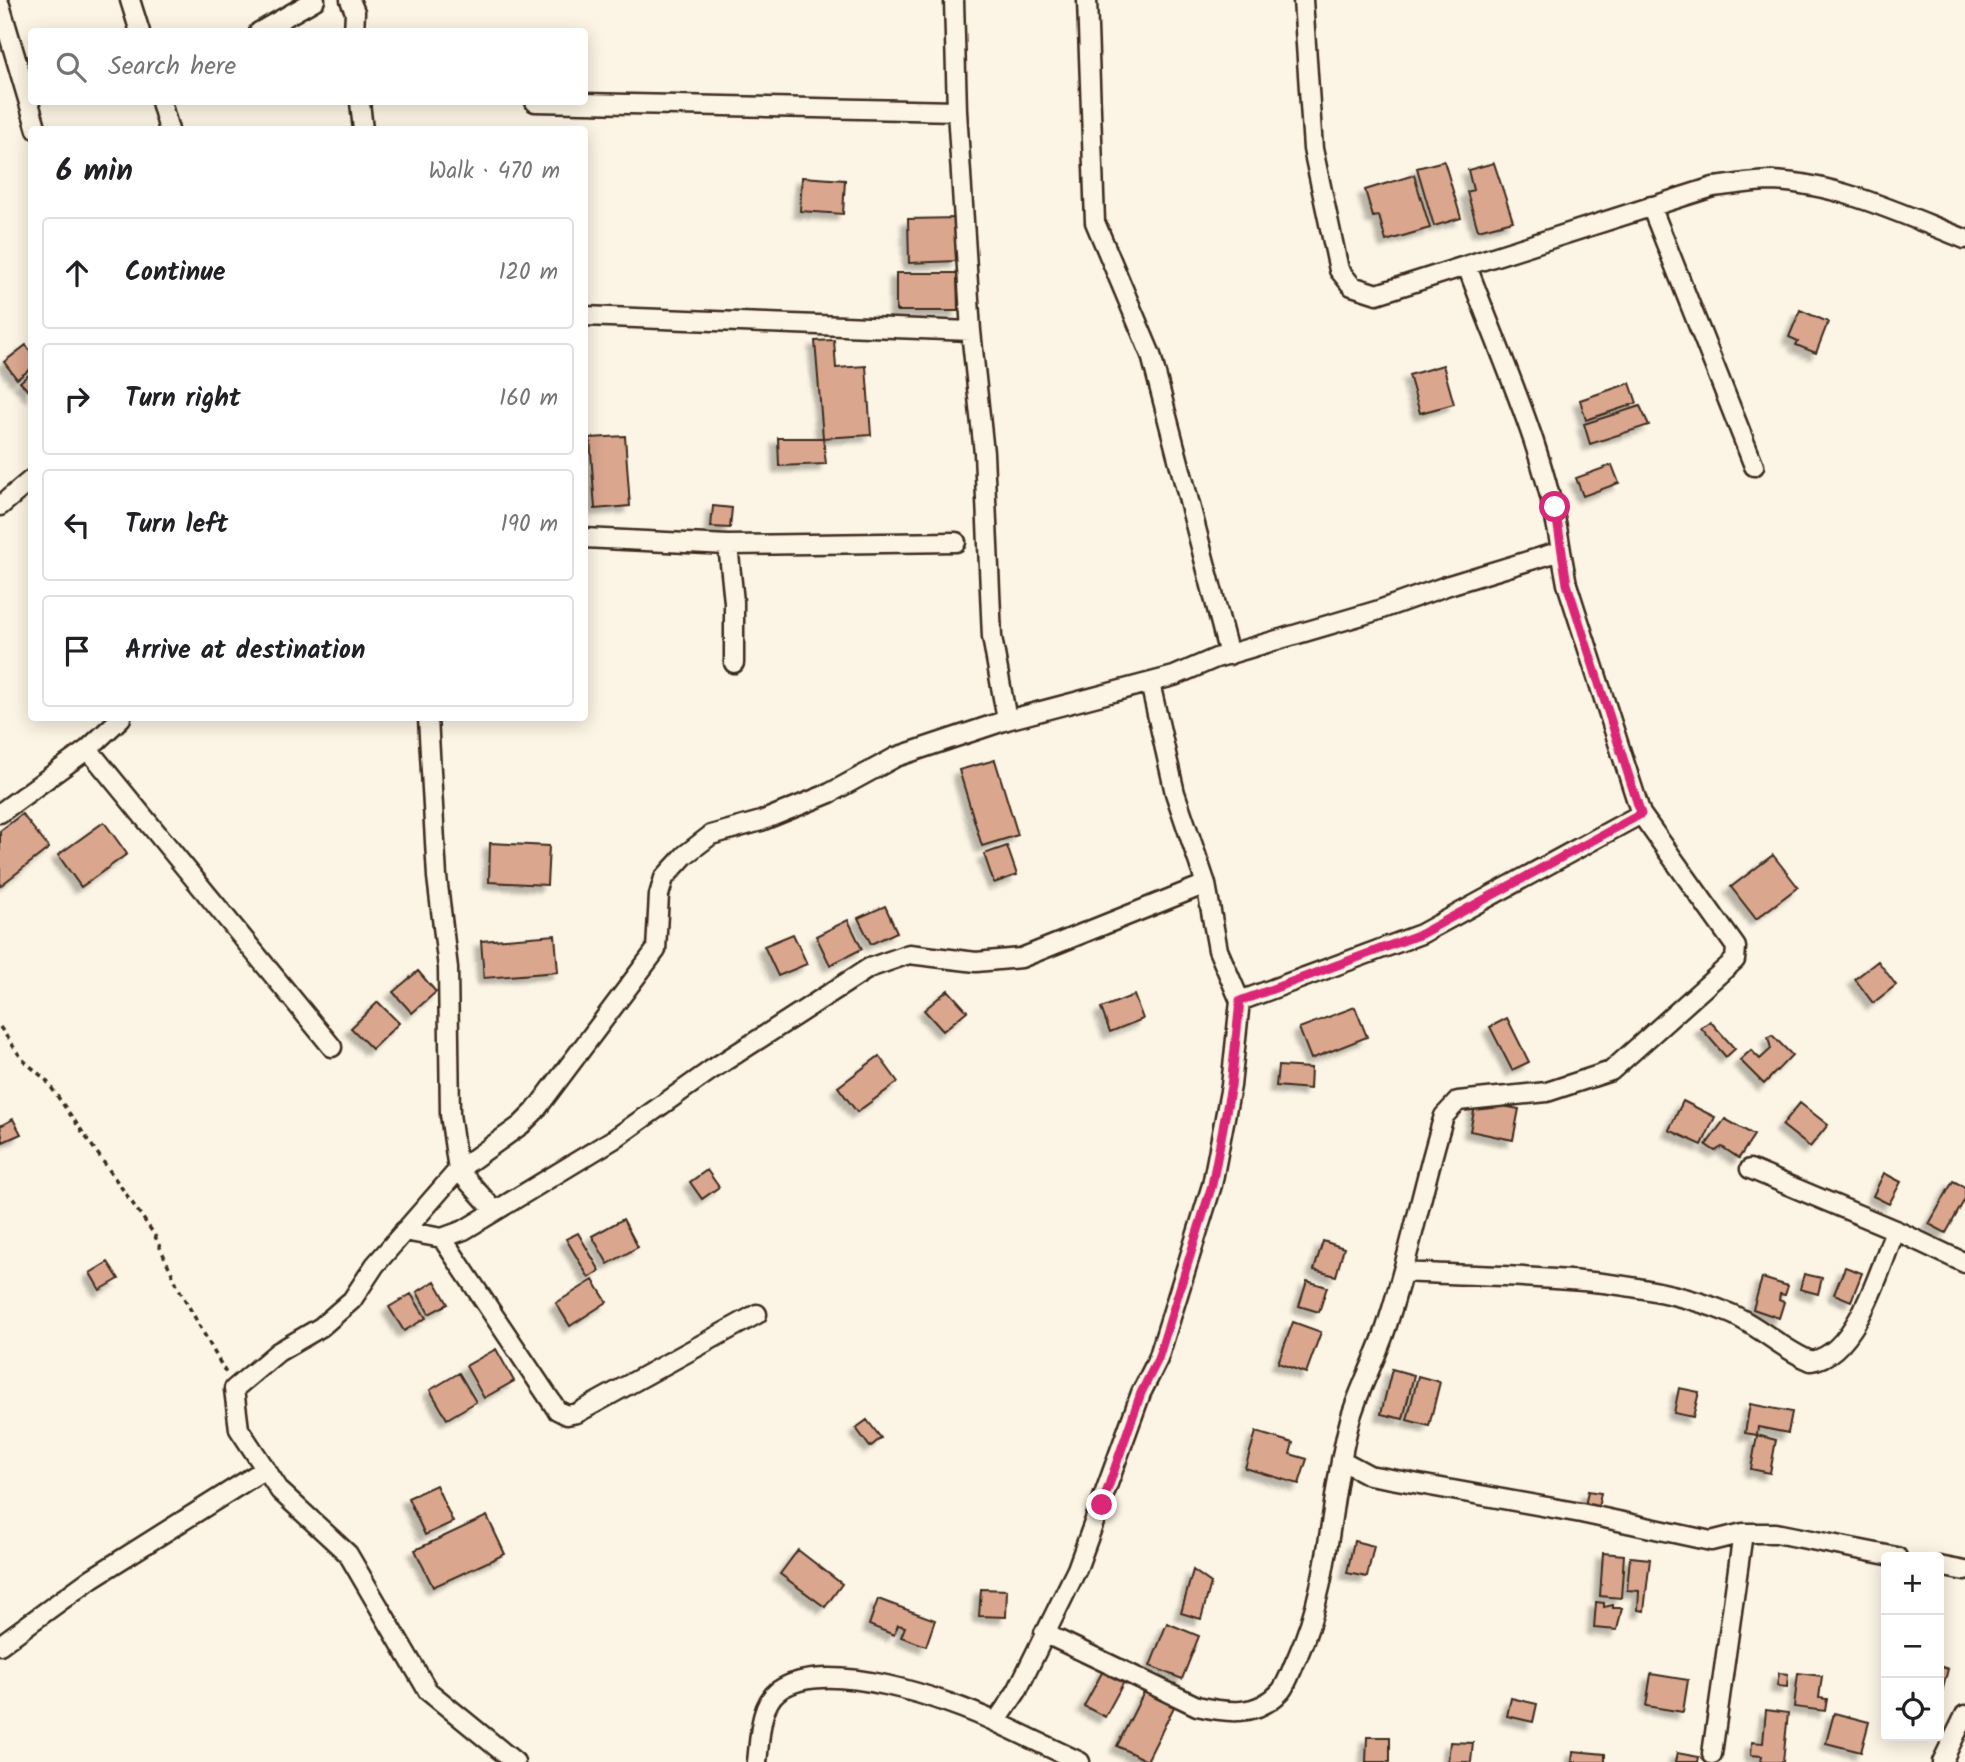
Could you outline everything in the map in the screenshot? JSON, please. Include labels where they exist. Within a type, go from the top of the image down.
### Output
[{"type":"street","points":[[130,0],[138,28]]},
{"type":"street","points":[[266,28],[315,0]]},
{"type":"street","points":[[350,0],[355,12],[354,28]]},
{"type":"street","points":[[954,0],[957,111],[971,331],[984,453],[992,637],[1007,720]]},
{"type":"street","points":[[1087,0],[1095,222],[1151,355],[1229,655]]},
{"type":"street","points":[[1303,0],[1312,149],[1339,270],[1352,286],[1377,294],[1713,187],[1770,181],[1805,184],[1854,197],[1965,239]]},
{"type":"street","points":[[0,5],[28,100]]},
{"type":"street","points":[[588,103],[957,111]]},
{"type":"street","points":[[30,105],[36,126]]},
{"type":"street","points":[[162,105],[168,126]]},
{"type":"street","points":[[360,105],[363,126]]},
{"type":"street","points":[[1651,206],[1754,466]]},
{"type":"street","points":[[1044,1633],[1197,1706],[1225,1712],[1250,1711],[1267,1703],[1282,1689],[1310,1628],[1327,1566],[1340,1460],[1351,1417],[1378,1353],[1404,1272],[1444,1116],[1453,1103],[1547,1092],[1611,1071],[1735,960],[1736,947],[1641,814],[1567,584],[1555,507],[1544,468],[1467,265]]},
{"type":"street","points":[[588,316],[971,331]]},
{"type":"street","points":[[0,506],[28,483]]},
{"type":"street","points":[[588,538],[728,545],[956,542]]},
{"type":"street","points":[[728,545],[734,602],[734,663]]},
{"type":"street","points":[[515,1762],[428,1691],[348,1554],[280,1491],[239,1429],[234,1389],[278,1352],[321,1327],[352,1300],[375,1265],[458,1170],[521,1125],[535,1111],[656,950],[661,886],[670,870],[711,835],[761,821],[830,793],[896,757],[1007,720],[1150,683],[1229,655],[1561,551]]},
{"type":"street","points":[[996,1722],[1017,1691],[1077,1569],[1141,1393],[1158,1359],[1212,1185],[1231,1086],[1240,1001],[1218,950],[1206,884],[1175,793],[1150,683]]},
{"type":"street","points":[[0,813],[88,749],[118,721]]},
{"type":"street","points":[[428,721],[437,877],[447,968],[450,1114],[458,1170],[494,1210]]},
{"type":"street","points":[[88,749],[332,1047]]},
{"type":"street","points":[[1240,1001],[1421,934],[1641,814]]},
{"type":"street","points":[[404,1231],[442,1238],[464,1230],[614,1139],[711,1070],[869,968],[909,954],[976,962],[1021,958],[1206,884]]},
{"type":"street","points":[[1750,1169],[1895,1230],[1965,1264]]},
{"type":"street","points":[[1404,1272],[1619,1285],[1665,1292],[1730,1313],[1811,1361],[1823,1357],[1857,1326],[1895,1230]]},
{"type":"street","points":[[442,1238],[557,1410],[566,1415],[577,1413],[757,1314]]},
{"type":"street","points":[[1340,1460],[1369,1475],[1581,1513],[1688,1537],[1712,1541],[1743,1533],[1776,1533],[1881,1554]]},
{"type":"street","points":[[0,1645],[92,1578],[265,1469]]},
{"type":"street","points":[[1712,1754],[1743,1533]]},
{"type":"street","points":[[1944,1567],[1965,1571]]},
{"type":"street","points":[[757,1762],[766,1707],[778,1692],[797,1682],[821,1677],[855,1680],[920,1692],[996,1722],[1080,1762]]},
{"type":"street","points":[[1942,1762],[1965,1715]]},
{"type":"path","points":[[0,1027],[22,1059],[46,1080],[154,1234],[179,1289],[234,1389]]},
{"type":"building","points":[[1444,161],[1461,218],[1434,226],[1417,168]]},
{"type":"building","points":[[1494,163],[1513,221],[1478,230],[1467,192],[1473,190],[1468,170]]},
{"type":"building","points":[[1414,175],[1430,228],[1386,241],[1379,216],[1373,217],[1365,190]]},
{"type":"building","points":[[802,177],[845,180],[843,214],[800,211]]},
{"type":"building","points":[[956,218],[957,261],[909,263],[908,219]]},
{"type":"building","points":[[896,273],[957,273],[958,311],[896,311]]},
{"type":"building","points":[[1800,310],[1828,322],[1816,353],[1796,345],[1798,341],[1789,337]]},
{"type":"building","points":[[834,340],[836,368],[866,366],[871,435],[823,438],[815,341]]},
{"type":"building","points":[[26,345],[28,348],[28,371],[17,379],[4,362]]},
{"type":"building","points":[[1443,365],[1454,404],[1420,413],[1409,375]]},
{"type":"building","points":[[28,375],[28,391],[20,382]]},
{"type":"building","points":[[1630,383],[1637,403],[1586,420],[1580,400]]},
{"type":"building","points":[[1640,406],[1649,425],[1590,444],[1584,424]]},
{"type":"building","points":[[625,436],[630,506],[595,509],[590,438]]},
{"type":"building","points":[[778,438],[823,438],[826,464],[779,466]]},
{"type":"building","points":[[1612,465],[1619,483],[1583,496],[1576,478]]},
{"type":"building","points":[[713,506],[732,508],[730,528],[711,527]]},
{"type":"building","points":[[995,760],[1018,835],[982,846],[959,770]]},
{"type":"building","points":[[22,814],[49,848],[0,886],[0,831]]},
{"type":"building","points":[[104,822],[127,854],[81,887],[58,855]]},
{"type":"building","points":[[490,843],[549,846],[547,885],[489,882]]},
{"type":"building","points":[[1007,846],[1017,875],[994,883],[984,854]]},
{"type":"building","points":[[1773,855],[1798,887],[1756,919],[1731,887]]},
{"type":"building","points":[[885,906],[897,932],[871,944],[858,918]]},
{"type":"building","points":[[848,920],[862,949],[830,965],[816,936]]},
{"type":"building","points":[[793,934],[807,964],[778,976],[764,946]]},
{"type":"building","points":[[555,935],[558,972],[484,978],[481,941]]},
{"type":"building","points":[[1878,961],[1896,985],[1873,1003],[1855,979]]},
{"type":"building","points":[[418,971],[436,992],[412,1013],[393,992]]},
{"type":"building","points":[[948,990],[967,1011],[943,1031],[924,1010]]},
{"type":"building","points":[[1134,995],[1143,1019],[1110,1032],[1101,1008]]},
{"type":"building","points":[[378,1002],[399,1023],[372,1049],[351,1028]]},
{"type":"building","points":[[1355,1007],[1367,1037],[1311,1059],[1299,1028]]},
{"type":"building","points":[[1507,1018],[1529,1062],[1512,1070],[1490,1027]]},
{"type":"building","points":[[1710,1021],[1735,1049],[1726,1057],[1701,1028]]},
{"type":"building","points":[[1772,1035],[1792,1055],[1764,1084],[1740,1060],[1751,1050],[1760,1059],[1771,1049],[1768,1037]]},
{"type":"building","points":[[879,1056],[898,1082],[857,1112],[838,1087]]},
{"type":"building","points":[[1278,1066],[1311,1068],[1310,1089],[1276,1086]]},
{"type":"building","points":[[1476,1101],[1519,1109],[1513,1140],[1470,1131]]},
{"type":"building","points":[[1683,1101],[1715,1117],[1702,1145],[1669,1130]]},
{"type":"building","points":[[1800,1103],[1828,1125],[1810,1147],[1782,1125]]},
{"type":"building","points":[[13,1119],[21,1134],[3,1142],[0,1126]]},
{"type":"building","points":[[1725,1119],[1754,1135],[1739,1158],[1722,1147],[1715,1151],[1706,1145]]},
{"type":"building","points":[[707,1170],[719,1187],[702,1199],[690,1182]]},
{"type":"building","points":[[1884,1173],[1901,1182],[1889,1204],[1873,1196]]},
{"type":"building","points":[[1953,1181],[1965,1187],[1965,1199],[1946,1233],[1929,1224]]},
{"type":"building","points":[[623,1219],[638,1247],[608,1264],[592,1236]]},
{"type":"building","points":[[578,1233],[600,1271],[589,1278],[566,1239]]},
{"type":"building","points":[[1323,1241],[1344,1248],[1336,1276],[1314,1270]]},
{"type":"building","points":[[108,1262],[119,1279],[100,1290],[90,1273]]},
{"type":"building","points":[[1845,1267],[1862,1273],[1851,1301],[1834,1294]]},
{"type":"building","points":[[1804,1274],[1822,1278],[1818,1294],[1800,1289]]},
{"type":"building","points":[[1762,1278],[1788,1286],[1785,1295],[1780,1294],[1779,1300],[1784,1302],[1779,1318],[1753,1309]]},
{"type":"building","points":[[593,1280],[607,1302],[570,1326],[556,1303]]},
{"type":"building","points":[[435,1281],[448,1304],[429,1314],[417,1292]]},
{"type":"building","points":[[1307,1281],[1327,1287],[1319,1312],[1299,1306]]},
{"type":"building","points":[[411,1294],[426,1318],[404,1331],[389,1307]]},
{"type":"building","points":[[1293,1322],[1321,1332],[1306,1373],[1278,1363]]},
{"type":"building","points":[[496,1349],[514,1381],[484,1398],[466,1366]]},
{"type":"building","points":[[1392,1369],[1414,1375],[1403,1419],[1381,1414]]},
{"type":"building","points":[[459,1373],[476,1402],[447,1419],[430,1390]]},
{"type":"building","points":[[1418,1376],[1440,1382],[1429,1426],[1407,1420]]},
{"type":"building","points":[[1679,1388],[1699,1392],[1693,1417],[1674,1413]]},
{"type":"building","points":[[1750,1404],[1792,1412],[1788,1433],[1758,1427],[1757,1435],[1745,1433]]},
{"type":"building","points":[[867,1420],[881,1438],[870,1447],[856,1428]]},
{"type":"building","points":[[1256,1432],[1293,1443],[1290,1454],[1307,1459],[1299,1484],[1245,1468]]},
{"type":"building","points":[[1757,1435],[1776,1440],[1770,1473],[1751,1469]]},
{"type":"building","points":[[436,1485],[453,1522],[425,1535],[408,1498]]},
{"type":"building","points":[[1588,1491],[1601,1493],[1598,1508],[1585,1506]]},
{"type":"building","points":[[487,1516],[505,1554],[433,1587],[415,1550]]},
{"type":"building","points":[[1354,1541],[1374,1546],[1367,1577],[1347,1573]]},
{"type":"building","points":[[798,1550],[842,1584],[825,1607],[780,1574]]},
{"type":"building","points":[[1603,1553],[1624,1555],[1621,1598],[1600,1596]]},
{"type":"building","points":[[1630,1557],[1650,1559],[1644,1611],[1638,1610],[1639,1591],[1627,1590]]},
{"type":"building","points":[[1193,1570],[1211,1583],[1201,1619],[1181,1613]]},
{"type":"building","points":[[981,1589],[1007,1590],[1006,1617],[979,1616]]},
{"type":"building","points":[[878,1599],[935,1620],[926,1646],[901,1637],[905,1627],[898,1625],[894,1635],[869,1625]]},
{"type":"building","points":[[1596,1602],[1604,1603],[1604,1607],[1613,1605],[1613,1608],[1622,1608],[1617,1630],[1594,1628]]},
{"type":"building","points":[[1167,1623],[1199,1636],[1182,1679],[1150,1666]]},
{"type":"building","points":[[1105,1667],[1126,1678],[1105,1717],[1084,1706]]},
{"type":"building","points":[[1944,1668],[1948,1669],[1944,1684]]},
{"type":"building","points":[[1779,1673],[1788,1674],[1787,1687],[1777,1686]]},
{"type":"building","points":[[1798,1673],[1822,1676],[1819,1698],[1827,1699],[1825,1711],[1794,1707]]},
{"type":"building","points":[[1651,1674],[1688,1680],[1683,1712],[1646,1706]]},
{"type":"building","points":[[1144,1692],[1174,1707],[1147,1761],[1117,1746]]},
{"type":"building","points":[[1511,1698],[1537,1704],[1533,1722],[1507,1716]]},
{"type":"building","points":[[1766,1710],[1788,1713],[1783,1762],[1761,1762],[1762,1756],[1751,1755],[1752,1742],[1763,1743]]},
{"type":"building","points":[[1834,1713],[1869,1722],[1861,1752],[1826,1743]]},
{"type":"building","points":[[1367,1737],[1390,1737],[1390,1762],[1366,1762]]},
{"type":"building","points":[[1450,1742],[1473,1743],[1471,1762],[1448,1762]]},
{"type":"building","points":[[1573,1751],[1605,1754],[1605,1762],[1572,1762]]},
{"type":"building","points":[[1677,1753],[1699,1757],[1698,1762],[1675,1762]]},
{"type":"route","points":[[1102,1505],[1141,1393],[1158,1359],[1212,1185],[1231,1086],[1240,1001],[1421,934],[1641,814],[1576,605],[1567,584],[1555,507]]}]
